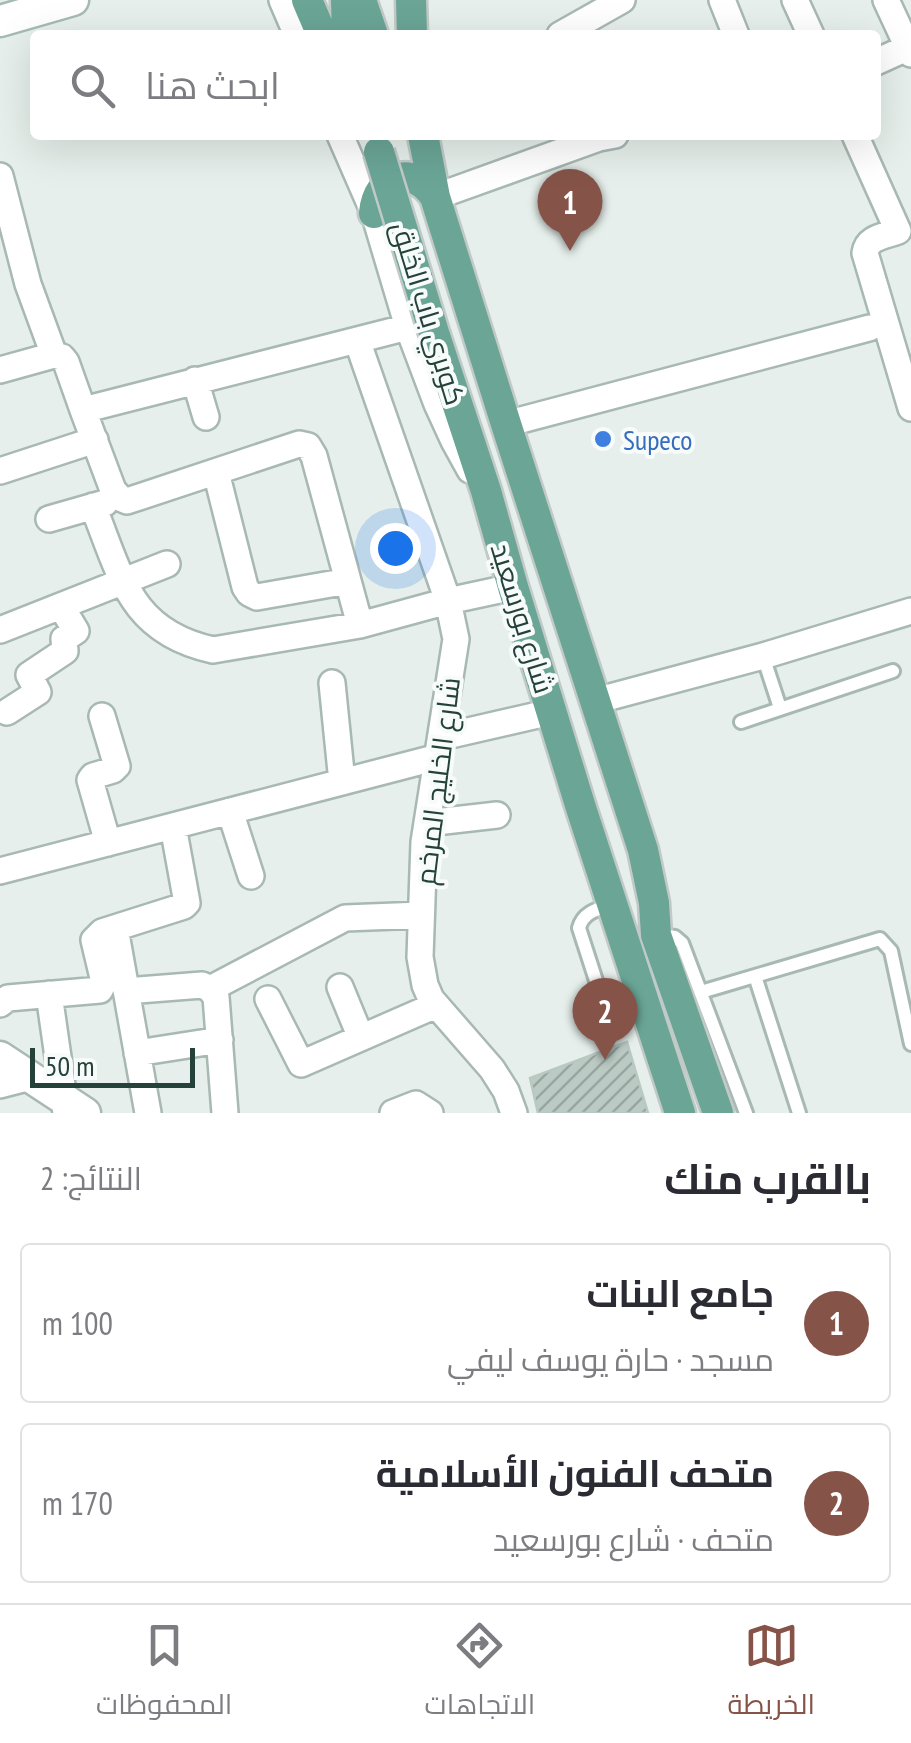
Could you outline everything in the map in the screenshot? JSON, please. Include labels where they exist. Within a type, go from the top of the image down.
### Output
[{"type":"main road","points":[[307,0],[320,30]]},
{"type":"main road","points":[[346,0],[347,30]]},
{"type":"main road","points":[[361,0],[372,30]]},
{"type":"main road","points":[[411,0],[412,30]]},
{"type":"main road","name":"شارع بورسعيد","points":[[423,140],[435,197],[644,850],[656,935],[718,1113]]},
{"type":"main road","name":"كوبري باب الخلق","points":[[374,141],[422,331],[486,491]]},
{"type":"main road","points":[[374,213],[379,191],[398,178],[420,180],[435,197]]},
{"type":"main road","name":"شارع بورسعيد","points":[[486,491],[551,712],[680,1113]]},
{"type":"main road","points":[[582,808],[626,794]]},
{"type":"street","points":[[0,21],[72,0]]},
{"type":"street","points":[[282,0],[295,30]]},
{"type":"street","points":[[722,0],[734,30]]},
{"type":"street","points":[[795,0],[808,30]]},
{"type":"street","points":[[881,60],[910,49],[886,0]]},
{"type":"street","points":[[568,30],[616,2]]},
{"type":"street","points":[[84,410],[357,340],[422,331],[342,140]]},
{"type":"street","points":[[435,197],[593,140]]},
{"type":"street","points":[[858,140],[904,228],[871,240],[865,253],[911,408]]},
{"type":"street","points":[[0,176],[28,284],[54,356]]},
{"type":"street","points":[[506,424],[868,328]]},
{"type":"street","name":"شارع الخليج المرخم","points":[[357,340],[448,601],[456,639],[424,842],[420,957],[425,985],[436,1005],[492,1068],[514,1113]]},
{"type":"street","points":[[0,370],[62,357],[113,490],[127,501],[299,444],[308,446],[360,626]]},
{"type":"street","points":[[195,380],[206,416]]},
{"type":"street","points":[[0,471],[95,440]]},
{"type":"street","points":[[216,472],[249,593],[257,596],[348,582]]},
{"type":"street","points":[[50,519],[120,498]]},
{"type":"street","points":[[92,506],[130,597],[166,633],[213,650],[360,626],[513,587]]},
{"type":"street","points":[[0,630],[167,564]]},
{"type":"street","points":[[7,712],[38,692],[28,674],[65,651],[64,639],[76,631],[61,606]]},
{"type":"street","points":[[595,702],[911,611]]},
{"type":"street","points":[[332,683],[342,782]]},
{"type":"street","points":[[0,871],[342,782],[551,712]]},
{"type":"street","points":[[102,716],[117,766],[90,780],[108,843]]},
{"type":"street","points":[[230,811],[252,876]]},
{"type":"street","points":[[427,823],[497,815]]},
{"type":"street","points":[[0,1004],[8,998],[100,990],[104,982],[94,940],[102,932],[187,903],[173,826]]},
{"type":"street","points":[[210,988],[345,918],[422,915]]},
{"type":"street","points":[[115,928],[148,1113]]},
{"type":"street","points":[[126,990],[202,985],[210,988],[216,998],[225,1113]]},
{"type":"street","points":[[340,986],[360,1038]]},
{"type":"street","points":[[49,994],[72,1109]]},
{"type":"street","points":[[268,999],[301,1064],[436,1005]]},
{"type":"street","points":[[137,1053],[220,1040]]},
{"type":"street","points":[[0,1056],[72,1109]]},
{"type":"street","points":[[0,1084],[31,1077]]},
{"type":"street","points":[[393,1113],[416,1104],[430,1113]]},
{"type":"lane","points":[[763,656],[780,708]]},
{"type":"lane","points":[[740,722],[893,671]]},
{"type":"lane","points":[[600,993],[579,928],[582,918],[589,913],[613,904]]},
{"type":"lane","points":[[656,935],[675,936],[682,943],[746,1113]]},
{"type":"lane","points":[[701,992],[880,939],[891,951],[911,1044]]},
{"type":"lane","points":[[755,976],[799,1113]]},
{"type":"building","points":[[627,1042],[648,1113],[538,1113],[530,1078]]},
{"type":"place","name":"جامع البنات","points":[[570,251]]},
{"type":"place","name":"Supeco","points":[[603,439]]},
{"type":"place","name":"متحف الفنون الأسلامية","points":[[605,1060]]}]
